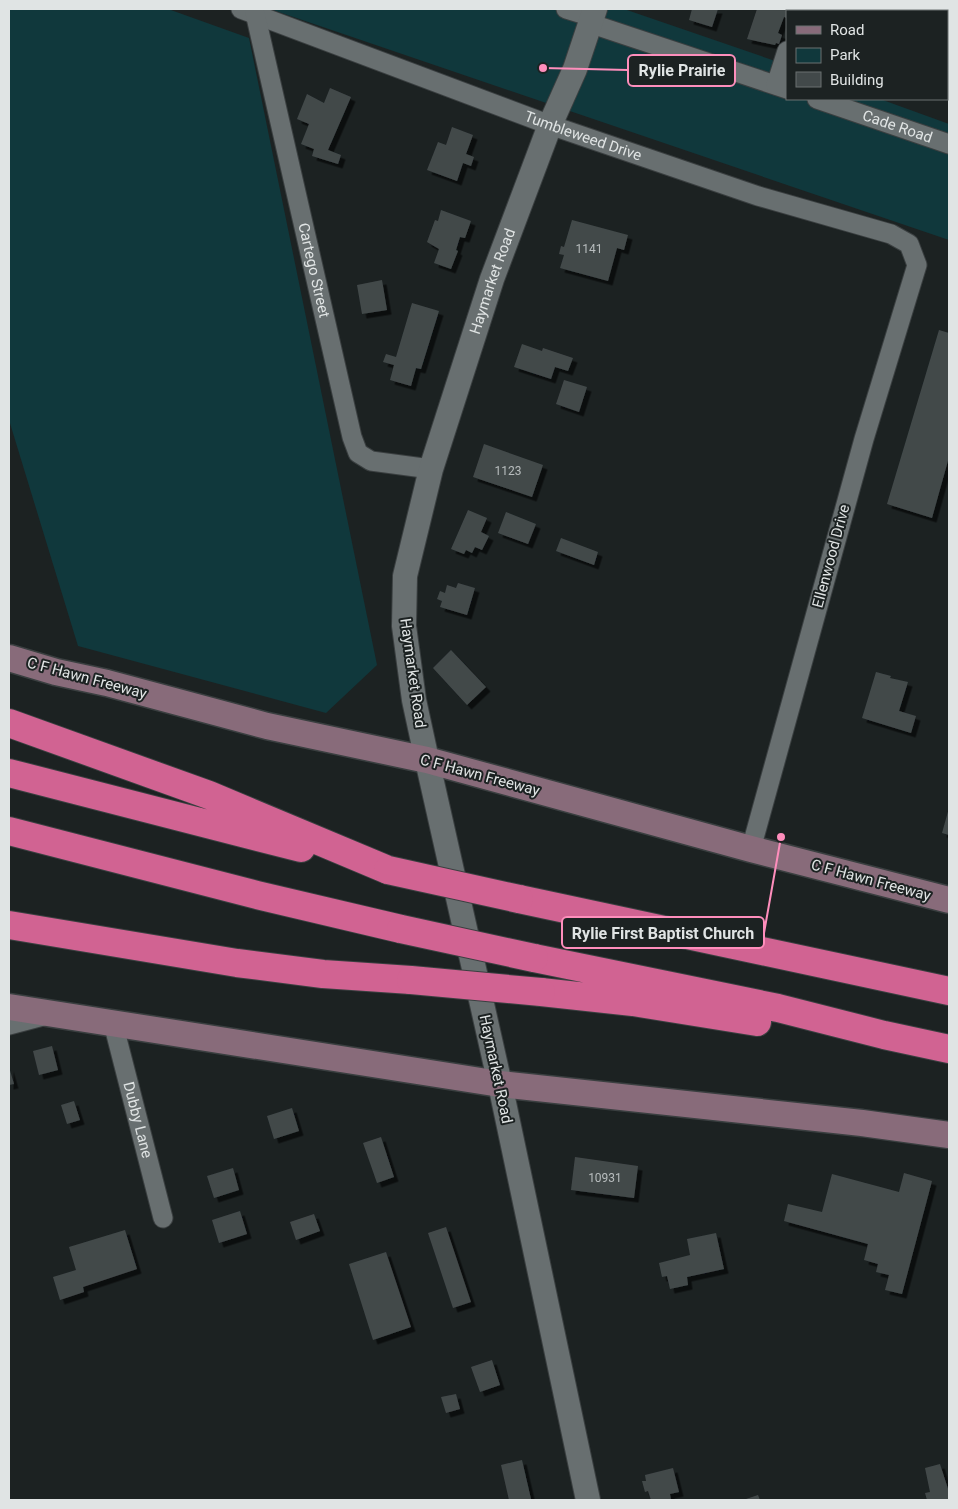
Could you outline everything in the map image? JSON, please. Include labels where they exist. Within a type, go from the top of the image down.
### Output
[{"type":"highway","points":[[9,723],[209,795],[388,870]]},
{"type":"highway","points":[[9,773],[190,821],[388,870],[949,991]]},
{"type":"highway","points":[[17,834],[257,895],[401,929],[778,1008],[884,1035],[949,1049]]},
{"type":"highway","points":[[9,925],[237,963],[323,974],[411,980],[633,1002],[774,1025],[884,1035]]},
{"type":"main road","name":"C F Hawn Freeway","points":[[9,658],[56,672],[107,683],[266,726],[427,760],[949,900]]},
{"type":"main road","points":[[9,1007],[500,1084],[862,1123],[949,1135]]},
{"type":"street","points":[[566,9],[592,16],[781,87],[786,57]]},
{"type":"street","name":"Tumbleweed Drive","points":[[248,11],[550,125],[758,196],[891,234],[908,244],[917,265]]},
{"type":"street","name":"Cartego Street","points":[[248,11],[352,438],[358,453],[371,461],[431,468]]},
{"type":"street","name":"Haymarket Road","points":[[588,1500],[500,1084],[414,700],[404,626],[405,576],[431,468],[492,279],[550,125],[575,70],[592,16]]},
{"type":"street","name":"Cade Road","points":[[820,100],[949,144]]},
{"type":"street","name":"Ellenwood Drive","points":[[751,848],[864,439],[917,265]]},
{"type":"street","points":[[9,1025],[54,1013]]},
{"type":"street","name":"Dubby Lane","points":[[113,1023],[163,1218]]},
{"type":"green space","points":[[9,9],[168,9],[249,38],[377,665],[326,713],[78,646],[9,420]]},
{"type":"green space","points":[[270,9],[624,9],[786,65],[786,100],[883,100],[949,124],[949,240]]},
{"type":"building","points":[[692,9],[718,9],[712,27],[689,20]]},
{"type":"building","points":[[757,9],[791,9],[786,10],[786,18],[784,17],[778,33],[782,35],[779,44],[776,43],[775,45],[747,39]]},
{"type":"building","points":[[880,9],[903,9],[902,10]]},
{"type":"building","points":[[911,9],[949,10],[949,21],[948,24],[948,10]]},
{"type":"building","points":[[948,65],[949,65],[948,92]]},
{"type":"building","points":[[330,88],[351,97],[328,150],[341,155],[338,164],[312,156],[314,149],[301,144],[309,124],[297,119],[307,94],[324,103]]},
{"type":"building","points":[[452,127],[473,135],[466,154],[474,157],[471,166],[463,163],[457,181],[427,170],[438,142],[446,145]]},
{"type":"building","points":[[441,210],[471,221],[465,238],[460,237],[456,250],[458,251],[451,269],[434,263],[439,249],[427,242],[435,220],[438,221]]},
{"type":"building","points":[[572,220],[628,235],[624,250],[617,248],[608,281],[560,268],[564,255],[559,254],[561,246],[564,247]]},
{"type":"building","points":[[382,280],[387,310],[362,314],[357,285]]},
{"type":"building","points":[[412,303],[439,311],[421,369],[416,368],[411,386],[390,380],[394,365],[383,362],[386,354],[396,357]]},
{"type":"building","points":[[939,330],[949,333],[949,457],[932,518],[887,504]]},
{"type":"building","points":[[522,344],[542,351],[543,348],[573,358],[568,371],[555,367],[551,379],[514,367]]},
{"type":"building","points":[[564,380],[587,387],[579,412],[556,404]]},
{"type":"building","points":[[484,444],[543,465],[532,497],[473,477]]},
{"type":"building","points":[[468,510],[487,518],[481,532],[489,536],[482,550],[475,547],[472,553],[466,550],[464,554],[451,549]]},
{"type":"building","points":[[506,512],[536,524],[528,544],[498,533]]},
{"type":"building","points":[[561,538],[598,552],[594,565],[556,551]]},
{"type":"building","points":[[458,583],[475,588],[467,615],[440,607],[442,601],[437,599],[440,591],[445,593],[447,585],[456,588]]},
{"type":"building","points":[[451,650],[486,687],[467,705],[433,668]]},
{"type":"building","points":[[876,672],[891,676],[890,678],[908,682],[899,711],[916,716],[911,733],[862,718]]},
{"type":"building","points":[[949,808],[949,835],[942,833]]},
{"type":"building","points":[[52,1046],[58,1070],[39,1075],[33,1051]]},
{"type":"building","points":[[9,1067],[14,1084],[9,1085]]},
{"type":"building","points":[[74,1101],[80,1120],[67,1124],[61,1105]]},
{"type":"building","points":[[292,1108],[299,1131],[274,1139],[267,1116]]},
{"type":"building","points":[[381,1137],[394,1177],[377,1183],[363,1143]]},
{"type":"building","points":[[575,1157],[638,1166],[634,1198],[571,1190]]},
{"type":"building","points":[[233,1168],[239,1190],[214,1198],[207,1176]]},
{"type":"building","points":[[904,1173],[932,1181],[902,1294],[885,1290],[889,1275],[876,1272],[878,1264],[864,1260],[868,1244],[784,1221],[788,1204],[822,1212],[832,1174],[899,1192]]},
{"type":"building","points":[[240,1211],[247,1234],[219,1243],[212,1220]]},
{"type":"building","points":[[314,1214],[320,1231],[296,1240],[290,1222]]},
{"type":"building","points":[[446,1227],[471,1302],[453,1308],[428,1233]]},
{"type":"building","points":[[125,1230],[137,1269],[83,1287],[84,1292],[60,1300],[53,1277],[76,1270],[69,1247]]},
{"type":"building","points":[[716,1233],[724,1269],[687,1277],[688,1285],[670,1289],[667,1276],[662,1277],[659,1263],[690,1255],[687,1239]]},
{"type":"building","points":[[386,1252],[411,1327],[373,1340],[349,1264]]},
{"type":"building","points":[[492,1360],[500,1385],[480,1392],[471,1367]]},
{"type":"building","points":[[456,1394],[460,1409],[446,1413],[441,1397]]},
{"type":"building","points":[[522,1460],[531,1499],[509,1500],[501,1465]]},
{"type":"building","points":[[940,1464],[949,1492],[949,1500],[927,1500],[925,1493],[930,1492],[925,1468]]},
{"type":"building","points":[[673,1468],[679,1492],[670,1494],[671,1500],[651,1500],[648,1491],[645,1492],[642,1481],[646,1481],[645,1475]]},
{"type":"building","points":[[758,1495],[760,1500],[743,1500]]},
{"type":"place","name":"Rylie Prairie","points":[[543,68]]},
{"type":"place","name":"Rylie First Baptist Church","points":[[781,837]]}]
